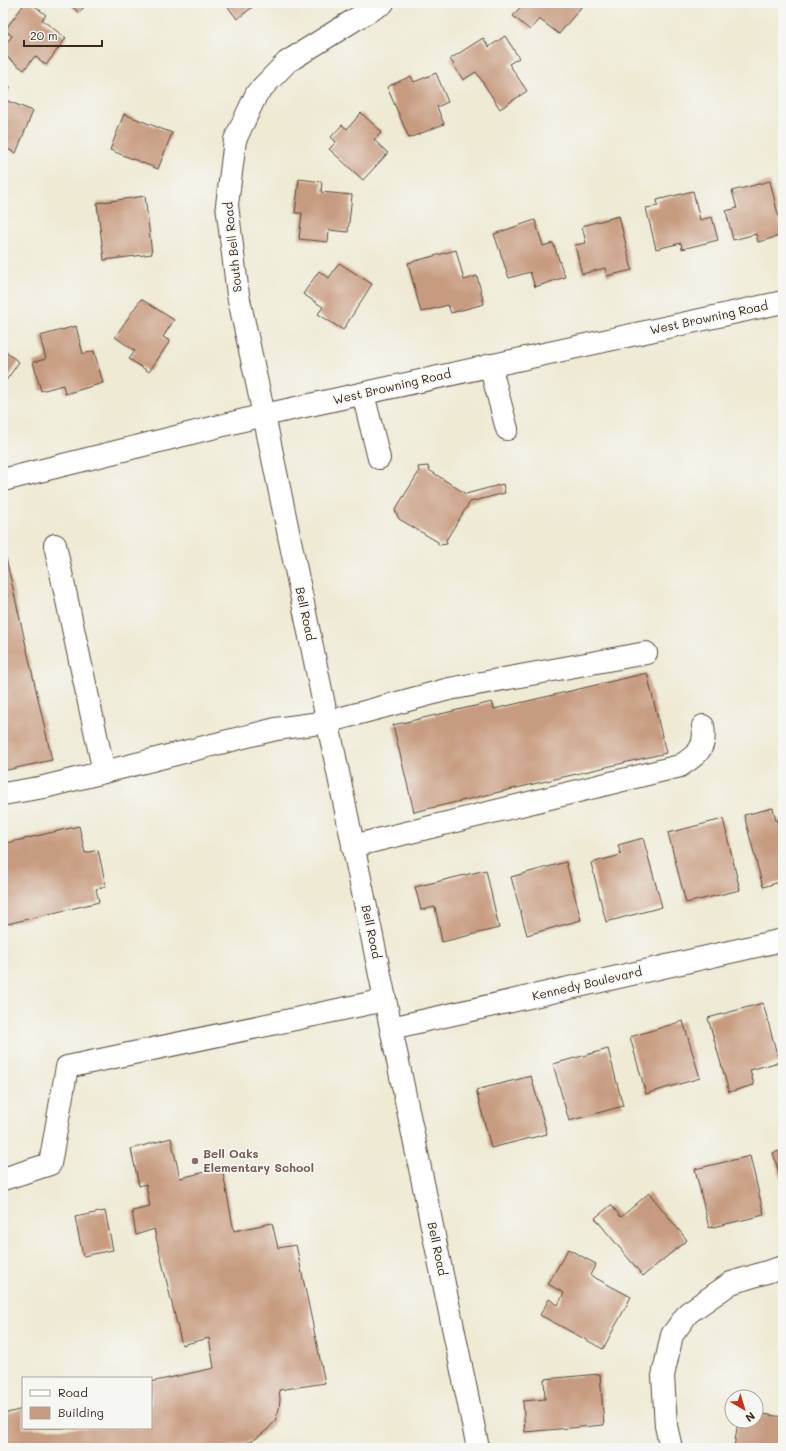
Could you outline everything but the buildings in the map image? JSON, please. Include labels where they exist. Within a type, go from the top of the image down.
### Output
[{"type":"street","name":"South Bell Road","points":[[264,415],[238,295],[227,205],[235,140],[256,93],[286,62],[383,3]]},
{"type":"street","name":"West Browning Road","points":[[3,480],[264,415],[783,302]]},
{"type":"street","points":[[490,365],[507,429]]},
{"type":"street","points":[[363,394],[379,458]]},
{"type":"street","name":"Bell Road","points":[[264,415],[478,1448]]},
{"type":"street","points":[[55,545],[104,772]]},
{"type":"street","points":[[3,794],[44,787],[276,729],[327,722],[449,690],[646,652]]},
{"type":"street","points":[[353,846],[680,766],[692,758],[704,743],[705,736],[703,726]]},
{"type":"street","name":"Kennedy Boulevard","points":[[391,1028],[783,940]]},
{"type":"street","points":[[3,1179],[50,1164],[67,1067],[385,1000]]},
{"type":"street","points":[[672,1448],[666,1426],[663,1376],[672,1335],[688,1313],[731,1283],[783,1267]]},
{"type":"place","name":"Bell Oaks Elementary School","points":[[195,1161]]}]
